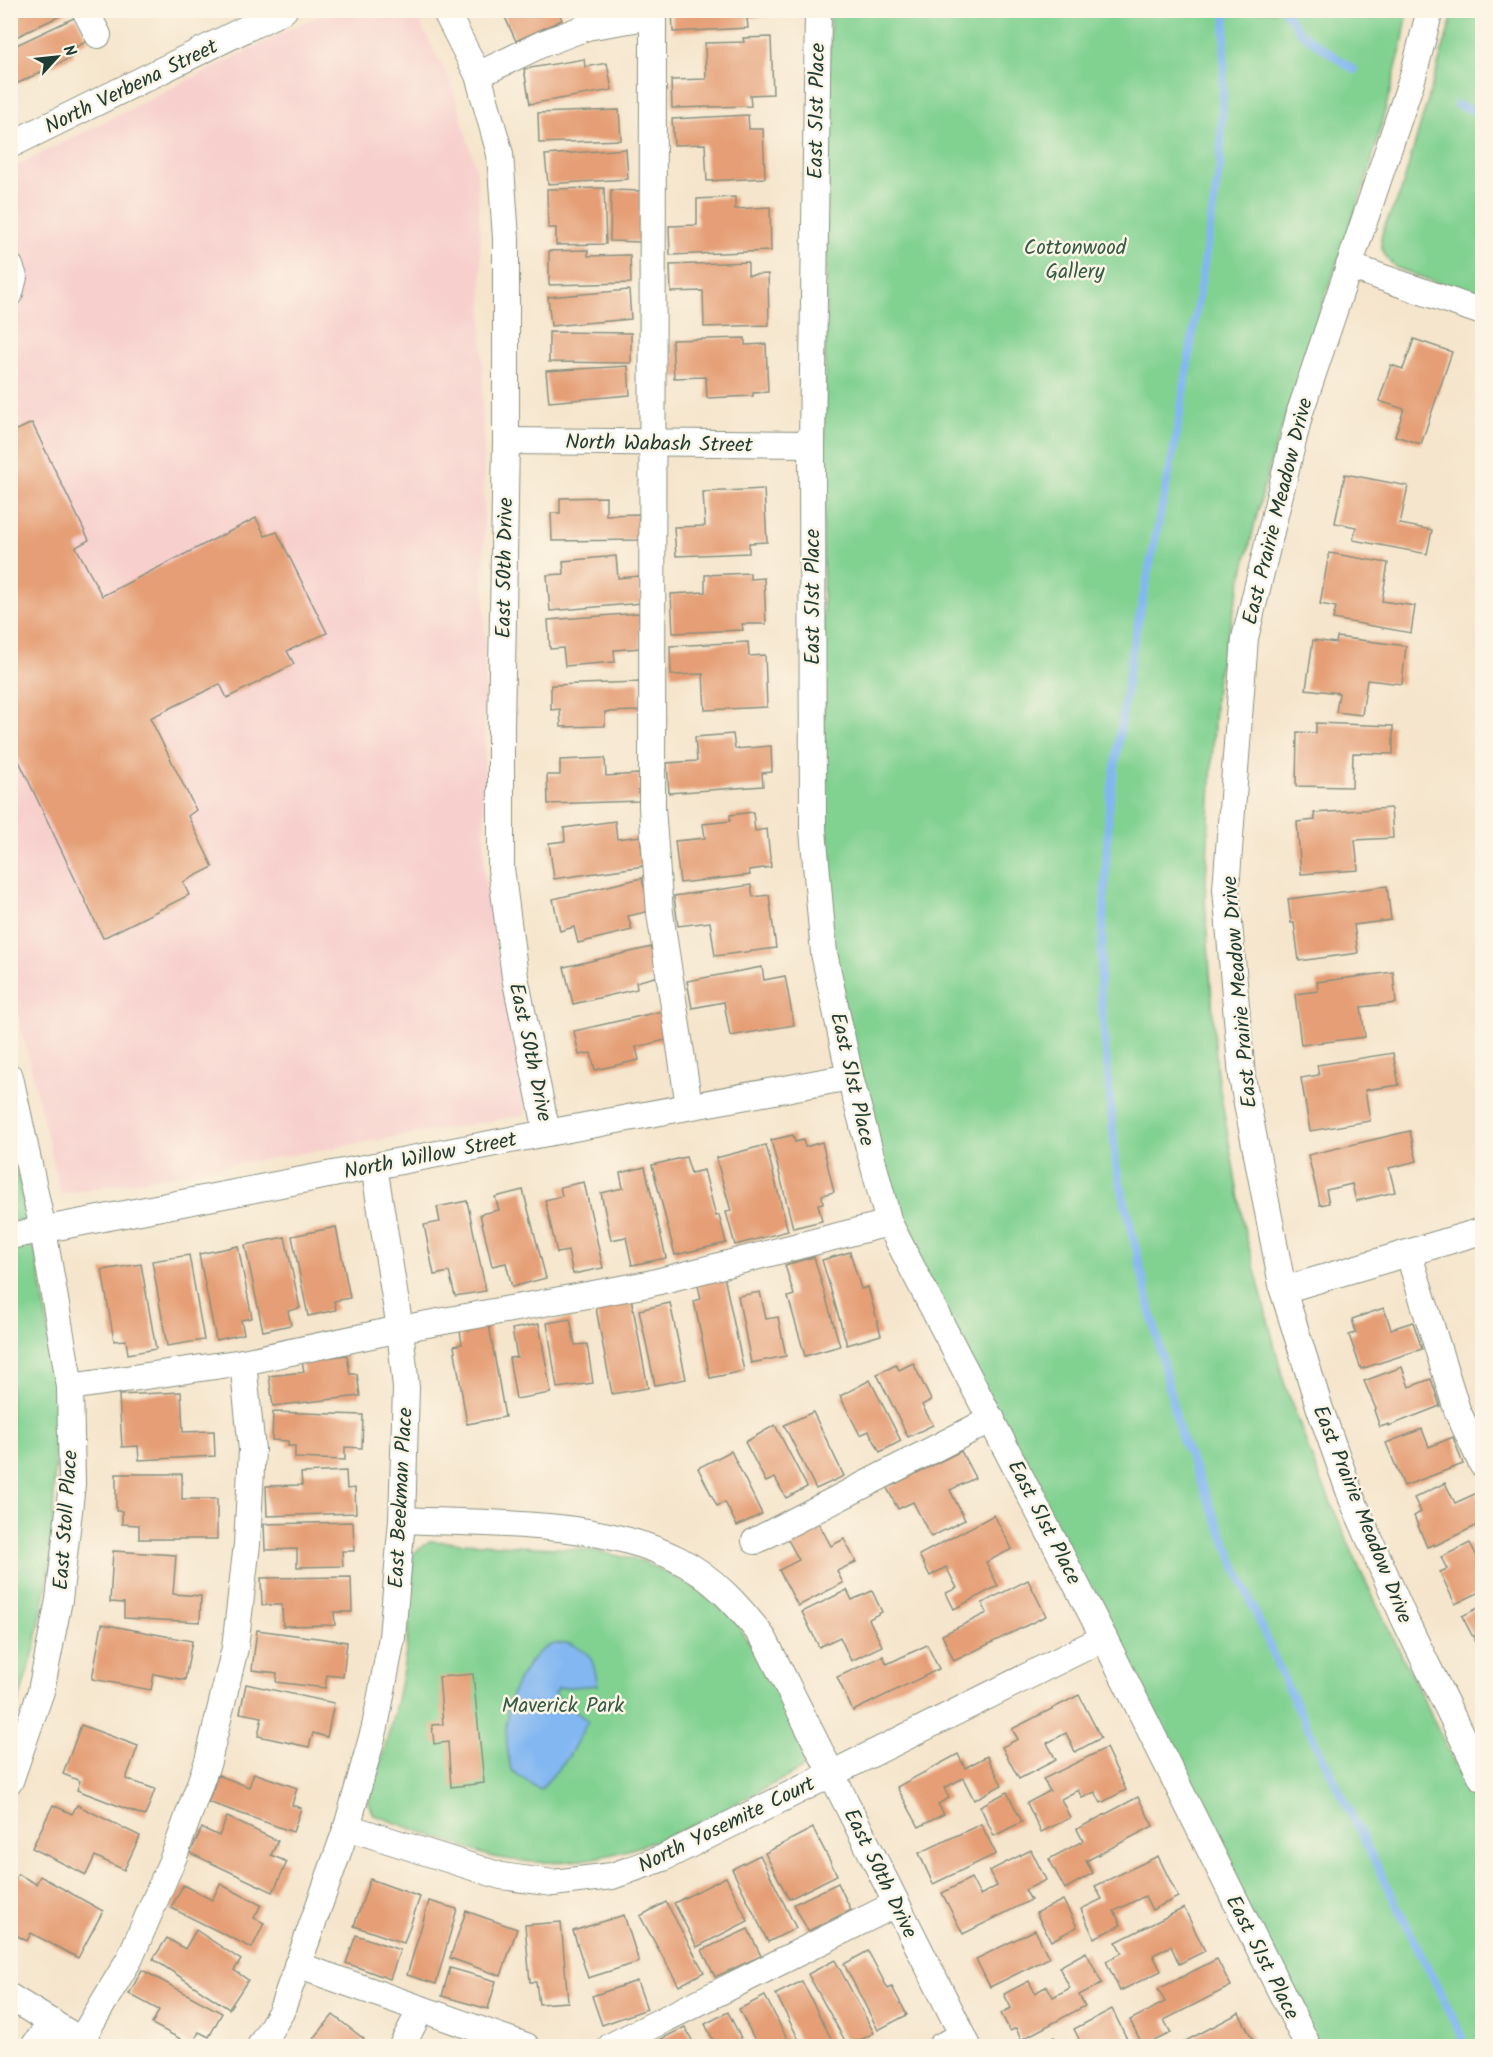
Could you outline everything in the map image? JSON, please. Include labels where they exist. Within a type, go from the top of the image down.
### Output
[{"type":"street","points":[[85,10],[98,35]]},
{"type":"street","name":"North Verbena Street","points":[[10,145],[255,17],[284,10]]},
{"type":"street","name":"East 50th Drive","points":[[445,10],[478,75],[500,154],[506,238],[501,868],[515,977],[547,1133]]},
{"type":"street","name":"East 51st Place","points":[[818,10],[812,444],[813,830],[824,953],[849,1077],[889,1222],[1104,1638],[1308,2046]]},
{"type":"street","name":"East Prairie Meadow Drive","points":[[1430,10],[1413,76],[1300,412],[1245,638],[1226,889],[1242,1077],[1283,1290],[1320,1409],[1352,1499],[1404,1618],[1481,1772]]},
{"type":"street","points":[[478,75],[542,44],[587,27],[653,14],[652,808],[660,913],[690,1107]]},
{"type":"street","points":[[10,266],[14,278],[10,293]]},
{"type":"street","points":[[1349,266],[1482,312]]},
{"type":"street","name":"North Wabash Street","points":[[506,441],[812,444]]},
{"type":"street","name":"East Stoll Place","points":[[10,1077],[43,1230],[70,1387],[72,1484],[59,1600],[41,1691],[10,1781]]},
{"type":"street","name":"North Willow Street","points":[[10,1236],[849,1077]]},
{"type":"street","name":"East Beekman Place","points":[[347,1827],[375,1727],[392,1637],[402,1520],[406,1388],[400,1329],[374,1166]]},
{"type":"street","points":[[70,1387],[243,1362],[400,1329],[648,1284],[889,1222]]},
{"type":"street","points":[[1283,1290],[1482,1232]]},
{"type":"street","points":[[1409,1255],[1457,1410],[1482,1464]]},
{"type":"street","points":[[10,1997],[86,2043],[130,1958],[174,1856],[208,1761],[232,1659],[248,1544],[252,1450],[243,1362]]},
{"type":"street","points":[[755,1541],[992,1419]]},
{"type":"street","name":"East 50th Drive","points":[[402,1520],[574,1530],[636,1542],[678,1560],[718,1586],[742,1610],[764,1639],[896,1904],[957,2043]]},
{"type":"street","name":"North Yosemite Court","points":[[347,1827],[501,1876],[553,1883],[612,1876],[663,1858],[1104,1638]]},
{"type":"street","points":[[260,2046],[281,2012],[347,1827]]},
{"type":"street","points":[[611,2046],[896,1904]]},
{"type":"street","points":[[297,1965],[526,2046]]},
{"type":"street","points":[[402,2046],[421,2009]]},
{"type":"street","points":[[34,2046],[52,2022]]},
{"type":"shaded area","points":[[327,11],[414,11],[453,87],[477,173],[482,277],[484,877],[526,1115],[61,1194],[10,982],[10,169]]},
{"type":"green space","name":"Cottonwood Gallery","points":[[830,11],[1408,11],[1402,45],[1369,172],[1311,337],[1266,478],[1216,683],[1205,900],[1217,1073],[1244,1228],[1284,1382],[1314,1464],[1361,1572],[1482,1819],[1482,2046],[1317,2046],[894,1213],[835,969],[824,857],[823,507]]},
{"type":"green space","points":[[1454,11],[1482,11],[1482,300],[1395,267],[1386,257],[1381,239],[1401,191]]},
{"type":"green space","points":[[10,1142],[38,1262],[57,1388],[52,1558],[34,1651],[11,1725]]},
{"type":"green space","name":"Maverick Park","points":[[429,1541],[591,1550],[642,1561],[691,1585],[732,1617],[760,1659],[806,1748],[802,1769],[692,1826],[617,1853],[578,1861],[537,1862],[489,1856],[374,1815],[368,1801],[390,1727],[403,1671],[409,1628],[413,1554]]},
{"type":"water","points":[[567,1643],[576,1646],[590,1658],[598,1685],[558,1688],[554,1693],[588,1721],[569,1756],[540,1790],[511,1770],[506,1729],[509,1704],[518,1680],[536,1655],[551,1645]]},
{"type":"building","points":[[10,10],[72,10],[10,40]]},
{"type":"building","points":[[509,10],[558,10],[562,20],[516,41],[503,13]]},
{"type":"building","points":[[672,10],[766,10],[766,17],[747,18],[748,28],[673,32]]},
{"type":"building","points":[[76,17],[88,41],[71,49],[74,56],[10,87],[10,48]]},
{"type":"building","points":[[771,37],[773,94],[750,95],[751,106],[672,108],[671,80],[706,79],[705,43],[744,42],[743,38]]},
{"type":"building","points":[[584,59],[585,67],[607,63],[612,90],[530,104],[524,69]]},
{"type":"building","points":[[619,110],[621,140],[539,143],[538,113]]},
{"type":"building","points":[[748,115],[749,129],[763,129],[765,178],[707,181],[705,144],[674,145],[672,119]]},
{"type":"building","points":[[626,149],[628,179],[548,184],[545,155]]},
{"type":"building","points":[[604,188],[606,244],[556,245],[556,228],[548,228],[547,189]]},
{"type":"building","points":[[611,190],[641,191],[640,242],[610,241]]},
{"type":"building","points":[[735,197],[735,209],[770,207],[771,251],[670,255],[669,226],[697,225],[697,199]]},
{"type":"building","points":[[588,250],[588,256],[630,255],[631,283],[549,285],[549,251]]},
{"type":"building","points":[[748,262],[748,275],[768,274],[769,325],[704,327],[703,291],[671,292],[670,265]]},
{"type":"building","points":[[629,290],[631,319],[551,326],[548,297]]},
{"type":"building","points":[[549,332],[631,333],[631,363],[549,362]]},
{"type":"building","points":[[745,338],[745,345],[766,344],[768,392],[753,393],[753,396],[707,398],[706,377],[674,378],[672,340]]},
{"type":"building","points":[[1414,339],[1452,352],[1421,444],[1395,436],[1404,409],[1379,401],[1391,365],[1403,369]]},
{"type":"building","points":[[628,366],[630,395],[549,402],[546,371]]},
{"type":"building","points":[[10,422],[15,431],[32,423],[89,540],[76,547],[102,596],[256,518],[265,536],[277,532],[327,633],[287,651],[294,664],[227,698],[220,684],[150,718],[196,810],[188,816],[213,867],[183,882],[189,895],[103,938],[10,742]]},
{"type":"building","points":[[1345,474],[1408,486],[1400,524],[1432,530],[1427,554],[1353,540],[1356,527],[1335,523]]},
{"type":"building","points":[[764,489],[767,542],[749,543],[749,553],[676,556],[674,527],[705,526],[703,492]]},
{"type":"building","points":[[606,497],[606,515],[640,514],[641,540],[552,541],[551,513],[560,513],[560,498]]},
{"type":"building","points":[[1329,553],[1388,563],[1382,601],[1415,606],[1411,633],[1333,619],[1336,607],[1320,604]]},
{"type":"building","points":[[616,556],[618,578],[639,576],[642,603],[550,611],[547,575],[564,574],[563,561]]},
{"type":"building","points":[[750,573],[750,579],[764,578],[766,624],[742,624],[743,630],[673,633],[671,594],[705,592],[705,575]]},
{"type":"building","points":[[639,613],[641,648],[614,650],[615,662],[565,666],[563,648],[550,649],[548,620]]},
{"type":"building","points":[[1337,637],[1406,646],[1402,684],[1367,680],[1362,715],[1336,712],[1339,693],[1306,689],[1313,640],[1336,643]]},
{"type":"building","points":[[748,642],[749,656],[765,655],[767,707],[705,710],[703,674],[671,675],[670,646]]},
{"type":"building","points":[[639,682],[640,711],[605,712],[605,726],[561,727],[560,709],[551,710],[551,685]]},
{"type":"building","points":[[1316,723],[1393,726],[1393,754],[1353,753],[1352,787],[1296,786],[1297,732],[1316,733]]},
{"type":"building","points":[[733,734],[735,749],[771,746],[772,772],[762,773],[763,786],[669,793],[667,763],[697,761],[695,737]]},
{"type":"building","points":[[605,758],[606,776],[639,774],[640,801],[548,804],[547,775],[560,775],[560,760]]},
{"type":"building","points":[[1391,808],[1393,838],[1355,840],[1358,870],[1301,874],[1297,822],[1315,820],[1314,813]]},
{"type":"building","points":[[753,812],[755,831],[767,829],[771,867],[749,870],[750,875],[680,883],[675,841],[705,838],[703,824],[730,821],[730,815]]},
{"type":"building","points":[[615,821],[617,839],[640,836],[644,866],[554,879],[549,843],[565,841],[564,828]]},
{"type":"building","points":[[642,878],[650,911],[628,916],[632,930],[578,943],[574,927],[560,931],[553,899]]},
{"type":"building","points":[[751,885],[753,897],[769,895],[776,948],[715,956],[710,922],[678,926],[674,896]]},
{"type":"building","points":[[1387,886],[1391,920],[1354,925],[1358,953],[1299,961],[1288,899]]},
{"type":"building","points":[[652,947],[659,976],[636,982],[637,989],[573,1004],[564,967]]},
{"type":"building","points":[[762,967],[764,980],[785,976],[794,1025],[730,1036],[724,1002],[692,1008],[687,981]]},
{"type":"building","points":[[1393,972],[1396,1003],[1361,1007],[1365,1037],[1301,1045],[1295,994],[1318,991],[1317,982]]},
{"type":"building","points":[[663,1011],[670,1039],[636,1047],[639,1060],[595,1070],[591,1053],[579,1055],[574,1031]]},
{"type":"building","points":[[1393,1053],[1399,1085],[1365,1090],[1370,1121],[1310,1131],[1301,1078],[1319,1075],[1317,1065]]},
{"type":"building","points":[[1410,1131],[1417,1161],[1389,1168],[1395,1192],[1356,1201],[1352,1184],[1326,1190],[1329,1203],[1320,1205],[1308,1155]]},
{"type":"building","points":[[793,1135],[795,1142],[803,1140],[805,1147],[822,1142],[834,1192],[822,1195],[823,1203],[818,1204],[822,1221],[793,1228],[771,1140]]},
{"type":"building","points":[[766,1145],[788,1231],[735,1245],[726,1212],[731,1211],[716,1158]]},
{"type":"building","points":[[686,1157],[691,1173],[704,1170],[726,1243],[675,1255],[652,1165]]},
{"type":"building","points":[[645,1167],[666,1258],[632,1265],[626,1237],[611,1240],[601,1193],[623,1188],[620,1173]]},
{"type":"building","points":[[584,1182],[603,1268],[573,1274],[568,1251],[557,1253],[545,1200],[562,1196],[560,1187]]},
{"type":"building","points":[[523,1190],[546,1278],[512,1287],[506,1263],[492,1266],[480,1214],[499,1210],[495,1197]]},
{"type":"building","points":[[467,1201],[486,1291],[455,1296],[449,1272],[434,1275],[424,1225],[440,1222],[437,1207]]},
{"type":"building","points":[[336,1227],[350,1298],[334,1301],[336,1310],[308,1316],[292,1236]]},
{"type":"building","points":[[285,1237],[300,1308],[288,1311],[291,1325],[263,1331],[245,1245]]},
{"type":"building","points":[[238,1246],[252,1318],[241,1320],[244,1334],[216,1340],[199,1254]]},
{"type":"building","points":[[850,1252],[861,1289],[868,1287],[881,1335],[847,1345],[822,1260]]},
{"type":"building","points":[[189,1255],[204,1340],[167,1346],[152,1261]]},
{"type":"building","points":[[814,1257],[840,1346],[805,1356],[788,1297],[794,1295],[785,1265]]},
{"type":"building","points":[[141,1264],[156,1349],[128,1354],[126,1340],[114,1341],[102,1270]]},
{"type":"building","points":[[724,1276],[744,1371],[710,1378],[694,1301],[701,1299],[697,1281]]},
{"type":"building","points":[[760,1292],[766,1319],[778,1317],[786,1356],[751,1363],[738,1296]]},
{"type":"building","points":[[631,1297],[648,1388],[612,1394],[595,1303]]},
{"type":"building","points":[[670,1303],[686,1379],[655,1385],[639,1310]]},
{"type":"building","points":[[1384,1308],[1391,1329],[1413,1322],[1422,1349],[1361,1369],[1349,1335],[1356,1333],[1352,1319]]},
{"type":"building","points":[[488,1319],[505,1417],[467,1424],[454,1346],[462,1344],[459,1324]]},
{"type":"building","points":[[570,1319],[575,1345],[587,1344],[593,1383],[557,1388],[547,1323]]},
{"type":"building","points":[[539,1324],[551,1393],[516,1399],[509,1358],[517,1357],[512,1329]]},
{"type":"building","points":[[347,1355],[350,1374],[357,1374],[360,1396],[273,1406],[269,1376],[304,1372],[302,1361]]},
{"type":"building","points":[[913,1363],[931,1400],[922,1405],[933,1425],[908,1437],[877,1374],[896,1365],[899,1370]]},
{"type":"building","points":[[1402,1367],[1409,1387],[1431,1379],[1440,1406],[1389,1426],[1389,1424],[1380,1427],[1374,1410],[1376,1409],[1364,1381]]},
{"type":"building","points":[[870,1380],[901,1441],[880,1452],[869,1431],[860,1435],[840,1396]]},
{"type":"building","points":[[181,1392],[183,1432],[214,1431],[215,1456],[139,1460],[138,1446],[122,1447],[119,1395]]},
{"type":"building","points":[[273,1412],[363,1415],[362,1448],[345,1447],[345,1460],[295,1458],[295,1446],[288,1446],[288,1441],[272,1440]]},
{"type":"building","points":[[813,1412],[844,1476],[816,1489],[784,1425]]},
{"type":"building","points":[[775,1425],[807,1487],[786,1498],[775,1478],[766,1482],[745,1442]]},
{"type":"building","points":[[1422,1429],[1429,1447],[1453,1437],[1463,1464],[1404,1486],[1386,1443]]},
{"type":"building","points":[[731,1451],[762,1514],[737,1526],[725,1502],[717,1506],[698,1468]]},
{"type":"building","points":[[961,1451],[975,1478],[950,1490],[965,1520],[931,1537],[913,1502],[898,1509],[887,1488]]},
{"type":"building","points":[[346,1471],[347,1489],[355,1488],[356,1513],[267,1516],[266,1486],[302,1485],[301,1473]]},
{"type":"building","points":[[116,1474],[182,1474],[182,1499],[217,1499],[217,1539],[139,1539],[139,1525],[122,1524],[122,1511],[116,1511]]},
{"type":"building","points":[[1445,1483],[1455,1503],[1477,1493],[1482,1505],[1482,1523],[1434,1546],[1434,1544],[1427,1547],[1414,1516],[1421,1512],[1414,1498]]},
{"type":"building","points":[[994,1515],[1012,1549],[986,1562],[998,1586],[954,1609],[946,1593],[957,1588],[946,1567],[930,1576],[919,1555]]},
{"type":"building","points":[[353,1522],[354,1551],[342,1551],[343,1566],[297,1567],[297,1549],[265,1550],[264,1524]]},
{"type":"building","points":[[818,1522],[831,1546],[844,1539],[856,1562],[837,1571],[843,1583],[798,1606],[779,1570],[799,1560],[787,1538]]},
{"type":"building","points":[[1470,1543],[1480,1562],[1482,1560],[1482,1591],[1455,1604],[1440,1572],[1447,1569],[1441,1557]]},
{"type":"building","points":[[113,1551],[176,1555],[173,1594],[201,1596],[200,1622],[124,1618],[124,1603],[110,1602]]},
{"type":"building","points":[[351,1577],[352,1612],[334,1612],[335,1625],[283,1626],[282,1605],[262,1605],[261,1578]]},
{"type":"building","points":[[1028,1580],[1046,1616],[954,1661],[942,1635],[987,1613],[982,1603]]},
{"type":"building","points":[[847,1590],[852,1600],[872,1591],[882,1612],[869,1619],[882,1646],[851,1661],[840,1637],[819,1647],[802,1612]]},
{"type":"building","points":[[1482,1606],[1482,1657],[1474,1636],[1462,1616]]},
{"type":"building","points":[[102,1624],[192,1641],[185,1680],[154,1674],[151,1690],[92,1679]]},
{"type":"building","points":[[257,1630],[347,1642],[343,1677],[327,1675],[325,1688],[276,1682],[277,1673],[252,1670]]},
{"type":"building","points":[[927,1645],[939,1669],[853,1711],[837,1677],[883,1656],[887,1664]]},
{"type":"building","points":[[473,1674],[484,1783],[451,1787],[448,1742],[434,1744],[432,1725],[443,1724],[439,1677]]},
{"type":"building","points":[[246,1684],[334,1703],[327,1737],[313,1733],[309,1747],[258,1736],[262,1717],[240,1713]]},
{"type":"building","points":[[1079,1695],[1101,1738],[1075,1752],[1066,1733],[1047,1743],[1056,1760],[1019,1779],[1002,1747],[1018,1739],[1012,1729]]},
{"type":"building","points":[[81,1725],[138,1746],[126,1779],[155,1789],[145,1816],[77,1790],[80,1781],[63,1774]]},
{"type":"building","points":[[1106,1748],[1126,1790],[1101,1803],[1095,1792],[1082,1798],[1078,1790],[1061,1799],[1070,1818],[1041,1832],[1027,1803],[1050,1791],[1043,1779]]},
{"type":"building","points":[[958,1754],[965,1768],[987,1756],[1002,1785],[974,1800],[963,1778],[944,1788],[949,1798],[938,1804],[944,1814],[919,1827],[897,1787]]},
{"type":"building","points":[[254,1773],[297,1788],[292,1805],[301,1808],[293,1832],[208,1802],[218,1775],[249,1787]]},
{"type":"building","points":[[1007,1792],[1022,1822],[994,1836],[980,1806]]},
{"type":"building","points":[[1138,1797],[1153,1826],[1086,1861],[1093,1873],[1065,1889],[1049,1859],[1083,1841],[1077,1829]]},
{"type":"building","points":[[53,1805],[72,1814],[77,1805],[140,1836],[124,1870],[95,1856],[86,1875],[32,1848]]},
{"type":"building","points":[[227,1817],[278,1841],[271,1855],[287,1862],[273,1892],[190,1853],[202,1828],[219,1836]]},
{"type":"building","points":[[981,1824],[996,1854],[933,1884],[919,1853]]},
{"type":"building","points":[[813,1828],[837,1875],[789,1899],[765,1853]]},
{"type":"building","points":[[1031,1850],[1046,1880],[1025,1890],[1031,1900],[963,1934],[942,1893],[971,1878],[980,1895],[997,1886],[989,1871]]},
{"type":"building","points":[[760,1855],[796,1928],[768,1942],[732,1869]]},
{"type":"building","points":[[1158,1856],[1178,1897],[1152,1910],[1145,1896],[1114,1911],[1121,1925],[1094,1938],[1081,1909],[1102,1899],[1095,1886]]},
{"type":"building","points":[[18,1874],[36,1884],[40,1876],[103,1911],[78,1958],[31,1933],[27,1941],[10,1932],[10,1888]]},
{"type":"building","points":[[726,1877],[748,1921],[697,1947],[674,1903]]},
{"type":"building","points":[[370,1879],[420,1897],[404,1943],[354,1926]]},
{"type":"building","points":[[838,1883],[851,1910],[808,1931],[794,1904]]},
{"type":"building","points":[[220,1884],[261,1905],[254,1918],[264,1923],[252,1948],[171,1908],[183,1885],[212,1900]]},
{"type":"building","points":[[1063,1900],[1077,1927],[1051,1941],[1036,1913]]},
{"type":"building","points":[[429,1901],[457,1909],[436,1984],[407,1975]]},
{"type":"building","points":[[666,1902],[704,1972],[679,1986],[640,1916]]},
{"type":"building","points":[[1184,1908],[1205,1951],[1179,1964],[1171,1946],[1153,1955],[1161,1971],[1120,1991],[1106,1961],[1122,1953],[1116,1942]]},
{"type":"building","points":[[466,1911],[517,1929],[501,1976],[450,1958]]},
{"type":"building","points":[[624,1915],[639,1962],[588,1978],[573,1931]]},
{"type":"building","points":[[561,1922],[568,2002],[539,2004],[536,1982],[530,1982],[525,1925]]},
{"type":"building","points":[[748,1929],[761,1956],[715,1977],[702,1950]]},
{"type":"building","points":[[196,1930],[241,1960],[234,1970],[248,1980],[229,2009],[153,1959],[167,1938],[185,1949]]},
{"type":"building","points":[[1035,1930],[1049,1958],[990,1987],[976,1959]]},
{"type":"building","points":[[356,1935],[400,1950],[390,1979],[346,1963]]},
{"type":"building","points":[[868,1951],[888,1989],[892,1987],[907,2015],[878,2030],[844,1964]]},
{"type":"building","points":[[1086,1952],[1102,1983],[1079,1995],[1085,2006],[1021,2040],[1016,2028],[1010,2031],[1001,2013],[1011,2008],[1004,1994],[1029,1981],[1035,1993],[1047,1986],[1053,1997],[1070,1988],[1059,1967]]},
{"type":"building","points":[[1217,1959],[1231,1986],[1164,2020],[1171,2033],[1143,2046],[1130,2020],[1165,2002],[1158,1989]]},
{"type":"building","points":[[835,1960],[874,2033],[848,2046],[808,1974]]},
{"type":"building","points":[[450,1968],[496,1981],[488,2009],[442,1996]]},
{"type":"building","points":[[142,1970],[222,2013],[209,2037],[199,2032],[192,2045],[152,2024],[159,2010],[129,1994]]},
{"type":"building","points":[[637,1981],[647,2009],[602,2025],[592,1996]]},
{"type":"building","points":[[802,1981],[835,2046],[802,2046],[776,1994]]},
{"type":"building","points":[[765,1996],[791,2046],[758,2046],[739,2009]]},
{"type":"building","points":[[1112,2009],[1127,2039],[1115,2046],[1074,2046],[1081,2043],[1074,2029]]},
{"type":"building","points":[[728,2012],[745,2046],[716,2046],[705,2024]]},
{"type":"building","points":[[1239,2013],[1256,2046],[1176,2046]]},
{"type":"building","points":[[333,2015],[364,2039],[358,2046],[308,2046]]},
{"type":"building","points":[[685,2027],[695,2046],[662,2046],[659,2040]]},
{"type":"building","points":[[1054,2037],[1059,2046],[1035,2046]]},
{"type":"waterway","points":[[1226,10],[1220,165],[1175,444],[1132,651],[1109,806],[1100,988],[1116,1165],[1180,1434],[1284,1680],[1467,2046]]},
{"type":"waterway","points":[[1284,10],[1300,32],[1354,70]]},
{"type":"waterway","points":[[1457,105],[1482,113]]}]
